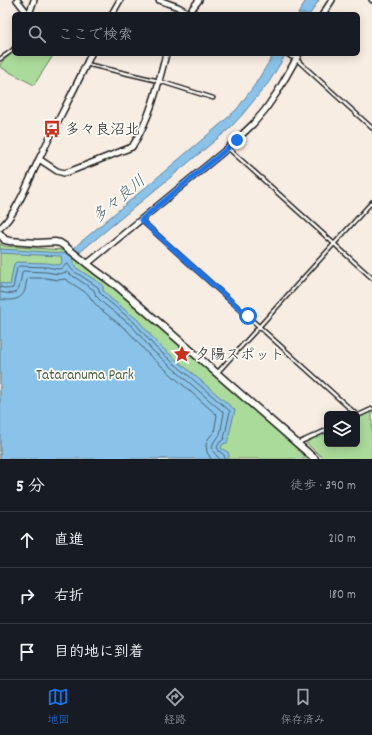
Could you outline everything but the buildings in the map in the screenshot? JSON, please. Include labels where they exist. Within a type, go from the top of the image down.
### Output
[{"type":"street","points":[[17,0],[27,12]]},
{"type":"street","points":[[30,12],[34,0]]},
{"type":"street","points":[[113,12],[120,0]]},
{"type":"street","points":[[159,0],[178,7],[186,12]]},
{"type":"street","points":[[190,12],[199,0]]},
{"type":"street","points":[[324,12],[332,0]]},
{"type":"street","points":[[0,228],[10,217],[19,201],[90,56]]},
{"type":"street","points":[[39,159],[57,171],[64,173],[132,147],[149,112],[165,56]]},
{"type":"street","points":[[87,264],[228,148],[253,124],[278,91],[292,56]]},
{"type":"street","points":[[0,234],[4,240],[37,243],[55,242],[66,247],[117,286],[315,459]]},
{"type":"lane","points":[[0,59],[12,51]]},
{"type":"lane","points":[[292,56],[372,128]]},
{"type":"lane","points":[[86,64],[159,81],[213,98]]},
{"type":"lane","points":[[228,148],[372,278]]},
{"type":"lane","points":[[217,373],[372,202]]},
{"type":"lane","points":[[141,220],[353,411]]},
{"type":"lane","points":[[360,414],[372,409]]},
{"type":"lane","points":[[298,443],[324,431]]},
{"type":"green space","points":[[12,53],[12,56],[53,56],[34,85],[0,67],[0,64]]},
{"type":"green space","name":"Tataranuma Park","points":[[0,243],[4,246],[68,251],[118,290],[311,459],[0,459]]},
{"type":"green space","points":[[372,411],[372,459],[324,459],[305,442],[324,433],[324,447],[360,447],[360,417]]},
{"type":"water","points":[[306,0],[319,0],[311,12],[299,12]]},
{"type":"water","name":"Tataranuma Park","points":[[273,56],[285,56],[269,82],[229,129],[74,257],[73,261],[75,267],[103,285],[103,290],[110,298],[138,320],[158,344],[235,410],[227,443],[223,444],[221,447],[228,452],[228,459],[0,459],[0,283],[10,285],[14,264],[16,262],[47,263],[58,265],[61,264],[62,261],[61,256],[0,253],[0,249],[63,253],[69,252],[223,122],[237,109],[254,86]]},
{"type":"place","name":"多々良沼北","points":[[52,129]]},
{"type":"place","name":"夕陽スポット","points":[[182,354]]},
{"type":"route","points":[[237,140],[141,220],[248,316]]},
{"type":"water label","name":"多々良川","points":[[118,198]]}]
